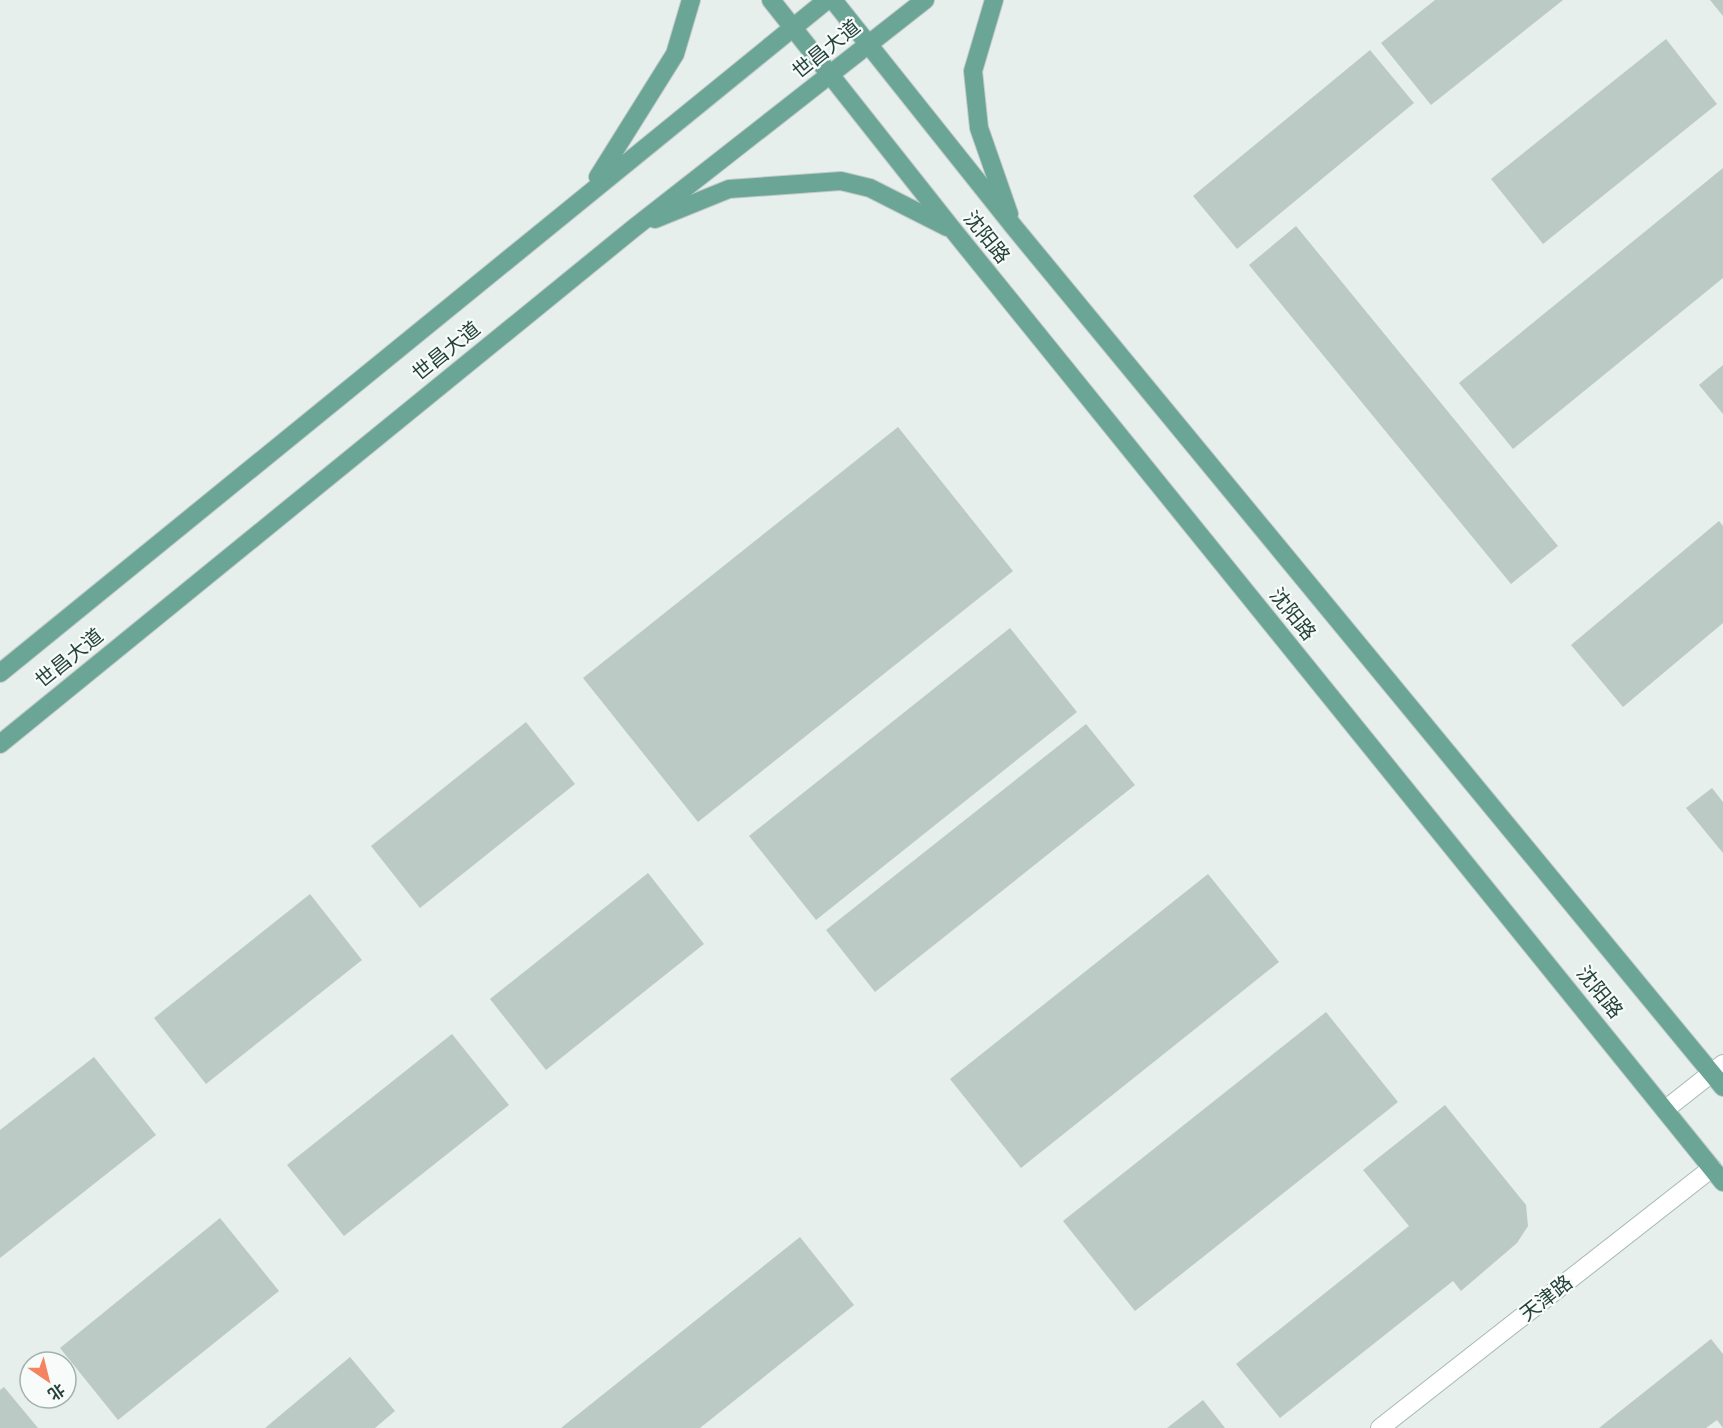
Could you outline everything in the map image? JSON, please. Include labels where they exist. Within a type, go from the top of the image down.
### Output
[{"type":"main road","points":[[589,191],[675,54],[691,0]]},
{"type":"main road","name":"沈阳路","points":[[771,0],[953,230],[1666,1109],[1717,1175]]},
{"type":"main road","name":"世昌大道","points":[[0,673],[589,191],[827,0]]},
{"type":"main road","name":"沈阳路","points":[[832,0],[1014,227],[1719,1075]]},
{"type":"main road","name":"世昌大道","points":[[0,744],[634,228],[925,0]]},
{"type":"main road","points":[[994,0],[973,70],[979,128],[1014,227]]},
{"type":"main road","points":[[634,228],[729,189],[841,181],[870,188],[953,230]]},
{"type":"street","points":[[1666,1109],[1719,1075]]},
{"type":"street","name":"天津路","points":[[1380,1428],[1717,1175]]},
{"type":"building","points":[[1435,0],[1563,0],[1431,105],[1381,43]]},
{"type":"building","points":[[1710,0],[1723,0],[1723,16]]},
{"type":"building","points":[[1666,39],[1717,104],[1543,244],[1491,179]]},
{"type":"building","points":[[1370,50],[1414,103],[1237,249],[1193,196]]},
{"type":"building","points":[[1723,168],[1723,278],[1513,449],[1459,383]]},
{"type":"building","points":[[1296,226],[1558,546],[1511,584],[1249,265]]},
{"type":"building","points":[[1723,365],[1723,414],[1699,385]]},
{"type":"building","points":[[898,427],[1013,571],[698,822],[583,678]]},
{"type":"building","points":[[1719,521],[1723,526],[1723,623],[1623,707],[1571,645]]},
{"type":"building","points":[[1010,628],[1077,712],[816,920],[749,836]]},
{"type":"building","points":[[526,722],[575,784],[420,908],[371,846]]},
{"type":"building","points":[[1086,724],[1135,785],[875,992],[826,930]]},
{"type":"building","points":[[1712,788],[1723,802],[1723,853],[1686,808]]},
{"type":"building","points":[[648,873],[704,944],[546,1070],[490,999]]},
{"type":"building","points":[[1208,874],[1279,962],[1021,1168],[950,1079]]},
{"type":"building","points":[[310,894],[362,960],[206,1084],[154,1018]]},
{"type":"building","points":[[1326,1012],[1398,1102],[1135,1311],[1063,1221]]},
{"type":"building","points":[[452,1034],[509,1105],[344,1236],[287,1165]]},
{"type":"building","points":[[94,1057],[156,1135],[0,1258],[0,1130]]},
{"type":"building","points":[[1445,1105],[1526,1205],[1528,1226],[1517,1243],[1461,1291],[1453,1281],[1280,1418],[1236,1364],[1409,1226],[1363,1170]]},
{"type":"building","points":[[220,1218],[279,1291],[118,1420],[78,1370],[78,1350],[62,1350],[60,1348]]},
{"type":"building","points":[[800,1237],[854,1305],[700,1428],[561,1428]]},
{"type":"building","points":[[1711,1339],[1723,1354],[1723,1428],[1717,1420],[1706,1428],[1599,1428]]},
{"type":"building","points":[[350,1357],[395,1411],[375,1428],[265,1428]]},
{"type":"building","points":[[4,1387],[18,1404],[18,1410],[23,1410],[38,1428],[0,1428],[0,1390]]},
{"type":"building","points":[[1203,1400],[1225,1428],[1167,1428]]}]
